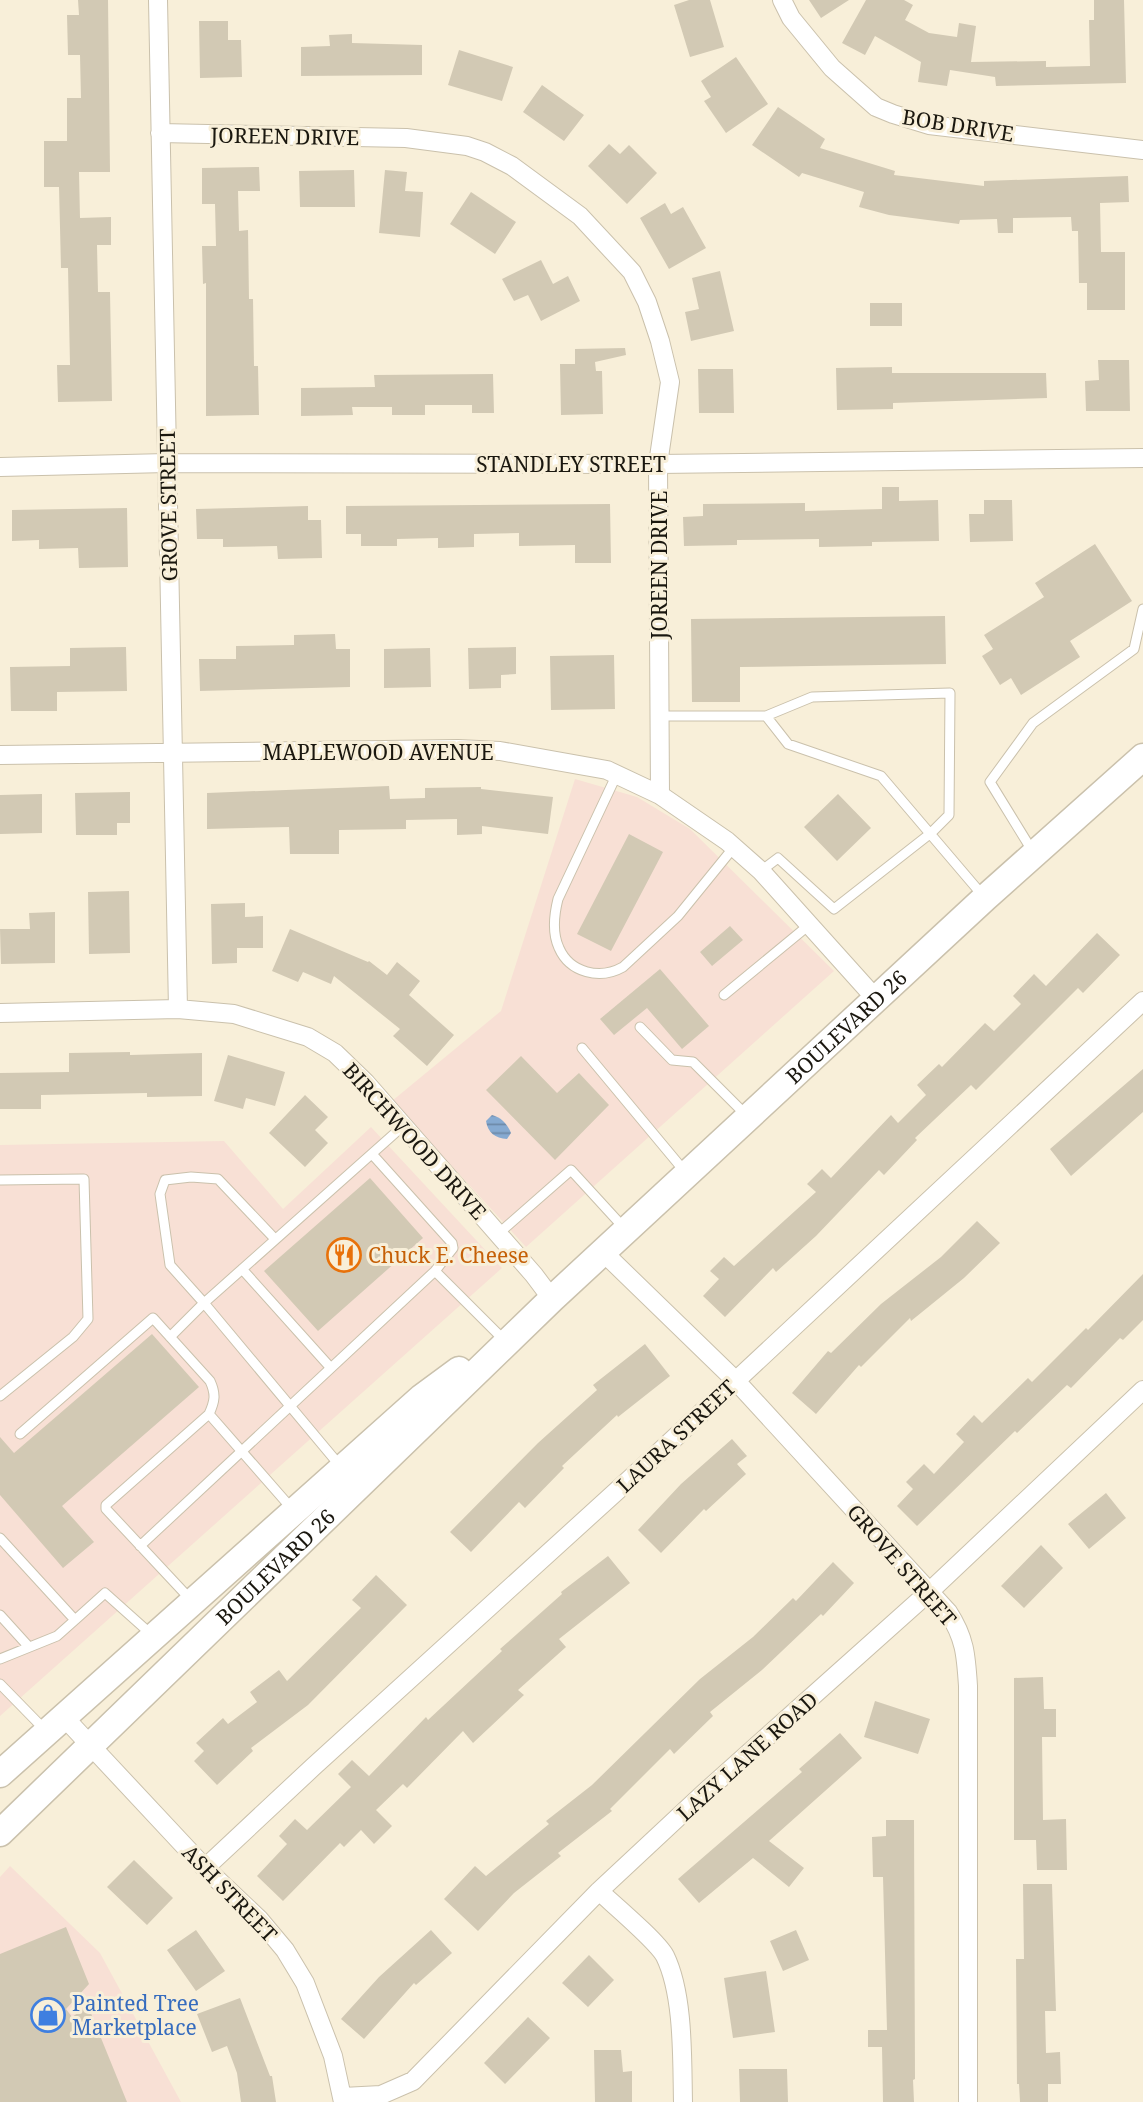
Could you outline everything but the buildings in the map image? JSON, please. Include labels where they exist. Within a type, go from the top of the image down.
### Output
[{"type":"main road","name":"BOULEVARD 26","points":[[0,1833],[552,1299],[1034,853],[1143,757]]},
{"type":"main road","name":"BOULEVARD 26","points":[[0,1774],[421,1398],[552,1299]]},
{"type":"street","name":"GROVE STREET","points":[[158,0],[178,1009]]},
{"type":"street","name":"BOB DRIVE","points":[[782,0],[791,19],[832,68],[876,107],[929,125],[1143,150]]},
{"type":"street","name":"JOREEN DRIVE","points":[[160,133],[407,138],[467,146],[512,166],[580,216],[632,272],[647,302],[670,382],[658,464],[660,795]]},
{"type":"street","name":"STANDLEY STREET","points":[[0,467],[167,463],[658,464],[1143,458]]},
{"type":"street","name":"MAPLEWOOD AVENUE","points":[[0,755],[458,749],[500,751],[589,766],[617,774],[660,795],[684,809],[734,847],[761,871],[876,999]]},
{"type":"street","name":"LAURA STREET","points":[[205,1868],[736,1381],[1143,1001]]},
{"type":"street","name":"BIRCHWOOD DRIVE","points":[[0,1013],[178,1009],[233,1014],[308,1037],[335,1054],[366,1083],[552,1299]]},
{"type":"street","name":"GROVE STREET","points":[[603,1252],[736,1381],[960,1629],[965,1649],[968,1686],[968,2102]]},
{"type":"street","name":"LAZY LANE ROAD","points":[[343,2100],[381,2095],[413,2081],[599,1891],[929,1592],[1143,1390]]},
{"type":"street","name":"ASH STREET","points":[[55,1724],[91,1746],[205,1868],[259,1919],[285,1950],[305,1983],[333,2056],[343,2100]]},
{"type":"street","points":[[599,1891],[664,1955],[676,1994],[681,2038],[683,2102]]},
{"type":"lane","points":[[1034,853],[990,782],[1033,723],[1134,649],[1143,609]]},
{"type":"lane","points":[[660,716],[766,716],[812,697],[950,693],[949,815],[931,832],[834,909],[778,858],[761,871]]},
{"type":"lane","points":[[766,716],[788,744],[881,776],[985,898]]},
{"type":"lane","points":[[617,774],[558,899],[554,914],[558,946],[566,960],[574,967],[588,973],[603,974],[623,967],[678,916],[734,847]]},
{"type":"lane","points":[[723,995],[809,925]]},
{"type":"lane","points":[[640,1027],[671,1060],[693,1062],[748,1117]]},
{"type":"lane","points":[[582,1048],[687,1174]]},
{"type":"lane","points":[[170,1337],[204,1303],[403,1126]]},
{"type":"lane","points":[[140,1546],[435,1271],[453,1248],[452,1243],[372,1154]]},
{"type":"lane","points":[[498,1234],[570,1170],[626,1231]]},
{"type":"lane","points":[[275,1239],[218,1179],[191,1177],[165,1180],[160,1195],[170,1265],[342,1468]]},
{"type":"lane","points":[[0,1180],[84,1179],[88,1319],[73,1337],[0,1396]]},
{"type":"lane","points":[[242,1269],[330,1367]]},
{"type":"lane","points":[[435,1271],[502,1338]]},
{"type":"lane","points":[[20,1434],[153,1318],[210,1381],[215,1392],[214,1402],[209,1414],[106,1505],[106,1509],[192,1602]]},
{"type":"lane","points":[[209,1414],[294,1511]]},
{"type":"lane","points":[[0,1538],[75,1620]]},
{"type":"lane","points":[[0,1659],[57,1636],[105,1593],[153,1636]]},
{"type":"lane","points":[[0,1615],[29,1647]]},
{"type":"lane","points":[[0,1684],[55,1724]]},
{"type":"shaded area","points":[[575,779],[637,797],[690,829],[834,971],[526,1247],[392,1101],[501,1011]]},
{"type":"shaded area","points":[[371,1127],[502,1268],[0,1716],[0,1145],[224,1141],[283,1209]]},
{"type":"shaded area","name":"Painted Tree Marketplace","points":[[10,1866],[100,1953],[181,2102],[0,2102],[0,1877]]},
{"type":"water","points":[[492,1115],[501,1119],[508,1127],[511,1133],[507,1139],[496,1136],[488,1129],[486,1121]]},
{"type":"place","name":"Chuck E. Cheese","points":[[344,1255]]},
{"type":"place","name":"Painted Tree Marketplace","points":[[48,2015]]}]
